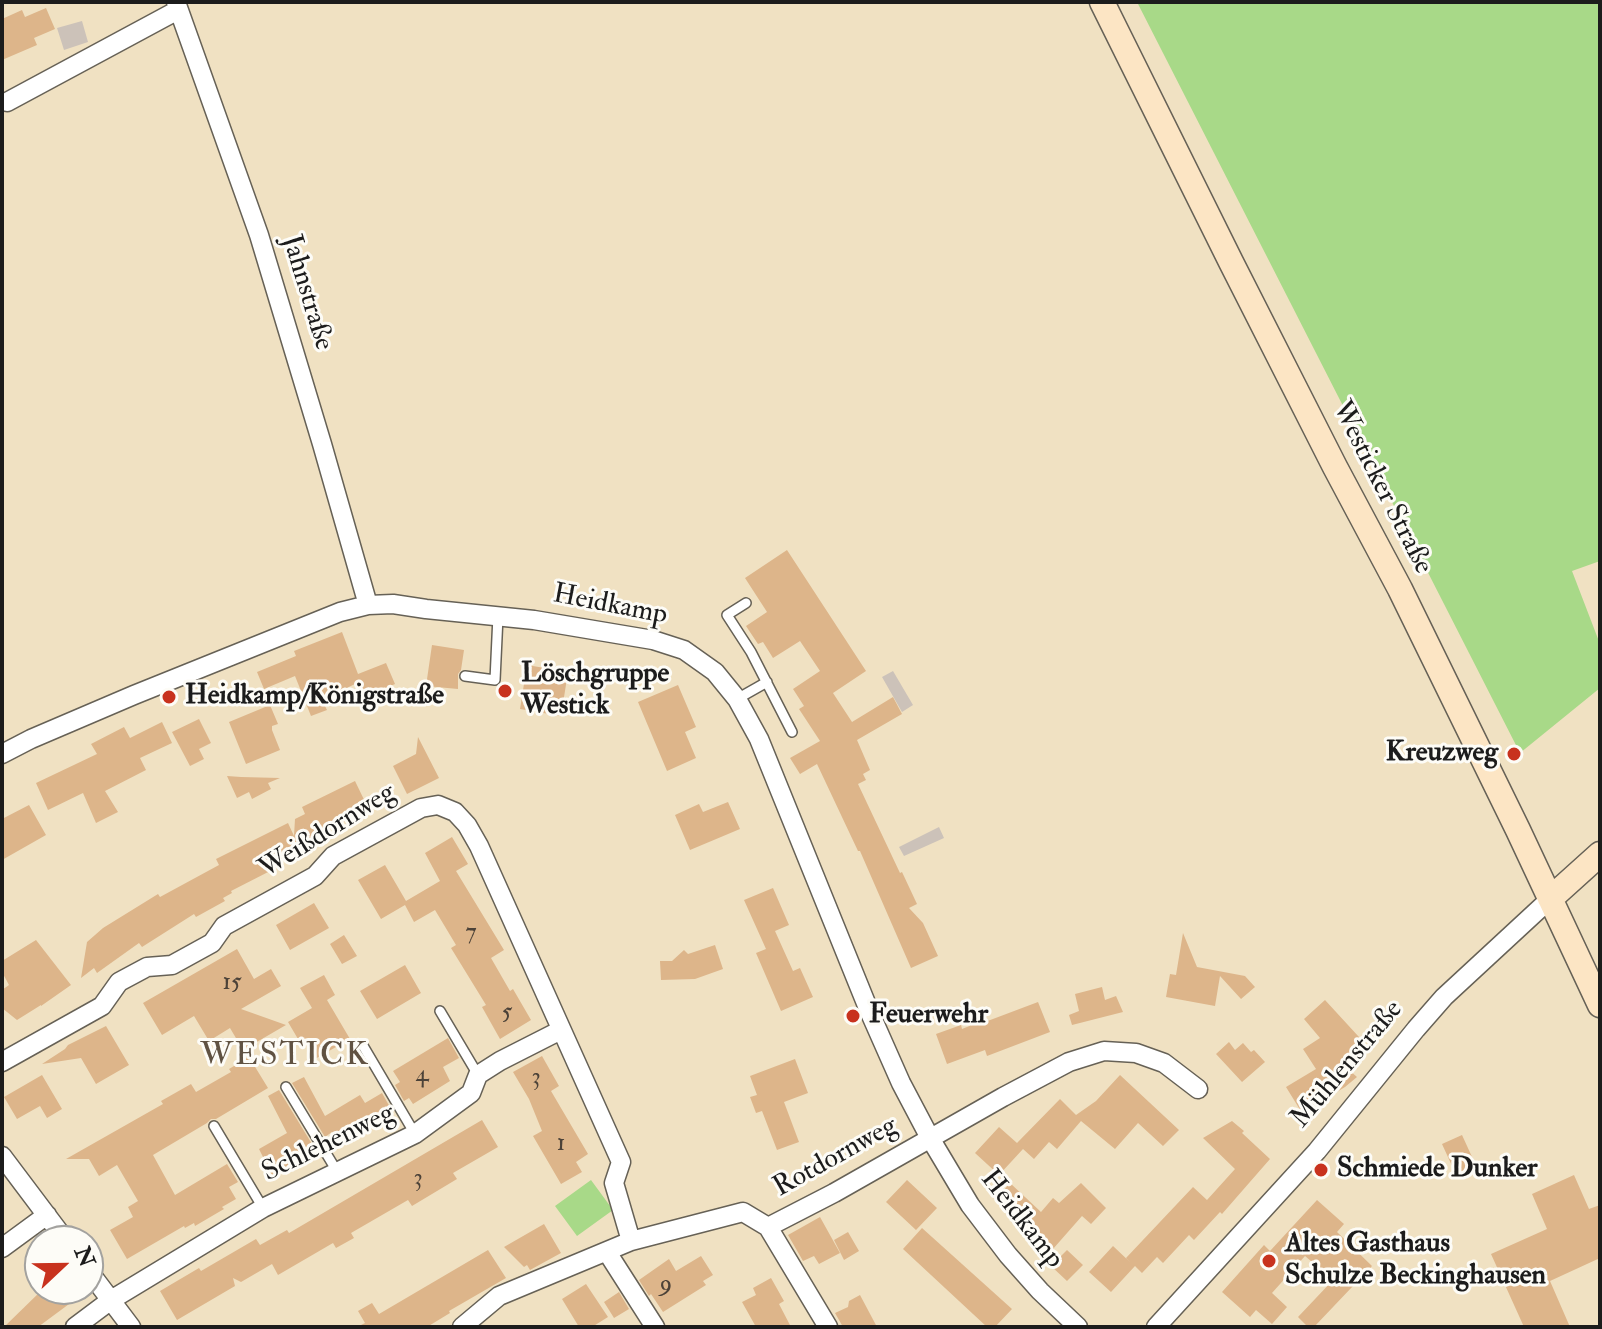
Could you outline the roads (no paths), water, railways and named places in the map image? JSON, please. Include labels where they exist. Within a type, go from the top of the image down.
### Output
[{"type":"street","name":"Westicker Straße","points":[[1102,2],[1335,467],[1400,589],[1600,1005]]},
{"type":"street","points":[[7,102],[177,6]]},
{"type":"street","name":"Jahnstraße","points":[[177,6],[259,235],[368,605]]},
{"type":"street","name":"Heidkamp","points":[[2,754],[147,689],[340,612],[368,605],[393,604],[534,620],[653,640],[684,650],[715,672],[737,699],[759,739],[840,942],[901,1083],[930,1138],[970,1205],[1008,1255],[1078,1327]]},
{"type":"street","name":"Weißdornweg","points":[[2,1062],[102,1006],[119,982],[147,967],[172,965],[212,943],[224,926],[315,876],[333,856],[421,808],[438,805],[455,812],[479,846],[621,1162],[614,1183],[631,1241]]},
{"type":"street","name":"Mühlenstraße","points":[[1156,1327],[1317,1151],[1435,1008],[1600,854]]},
{"type":"street","name":"Schlehenweg","points":[[111,1300],[263,1208],[415,1134],[471,1093],[478,1075],[561,1030]]},
{"type":"street","points":[[930,1138],[1069,1062],[1104,1051],[1136,1053],[1164,1063],[1198,1089]]},
{"type":"street","name":"Rotdornweg","points":[[768,1227],[930,1138]]},
{"type":"street","points":[[2,1156],[54,1225]]},
{"type":"street","name":"Rotdornweg","points":[[462,1327],[499,1296],[631,1241],[743,1212],[768,1227],[828,1327]]},
{"type":"street","points":[[2,1248],[47,1215]]},
{"type":"street","points":[[607,1252],[655,1327]]},
{"type":"street","points":[[104,1291],[131,1327]]},
{"type":"street","points":[[75,1327],[111,1300]]},
{"type":"lane","points":[[746,603],[727,615],[751,652],[792,732]]},
{"type":"lane","points":[[465,676],[495,680],[498,616]]},
{"type":"lane","points":[[737,699],[767,682]]},
{"type":"lane","points":[[440,1011],[478,1075]]},
{"type":"lane","points":[[362,1044],[415,1134]]},
{"type":"lane","points":[[286,1087],[338,1173]]},
{"type":"lane","points":[[214,1126],[263,1208]]},
{"type":"place","name":"Löschgruppe Westick","points":[[505,691]]},
{"type":"place","name":"Heidkamp/Königstraße","points":[[169,697]]},
{"type":"place","name":"Kreuzweg","points":[[1514,754]]},
{"type":"place","name":"Feuerwehr","points":[[853,1016]]},
{"type":"place","name":"Schmiede Dunker","points":[[1321,1170]]},
{"type":"place","name":"Altes Gasthaus Schulze Beckinghausen","points":[[1269,1261]]},
{"type":"district","name":"WESTICK","points":[[285,1057]]}]
